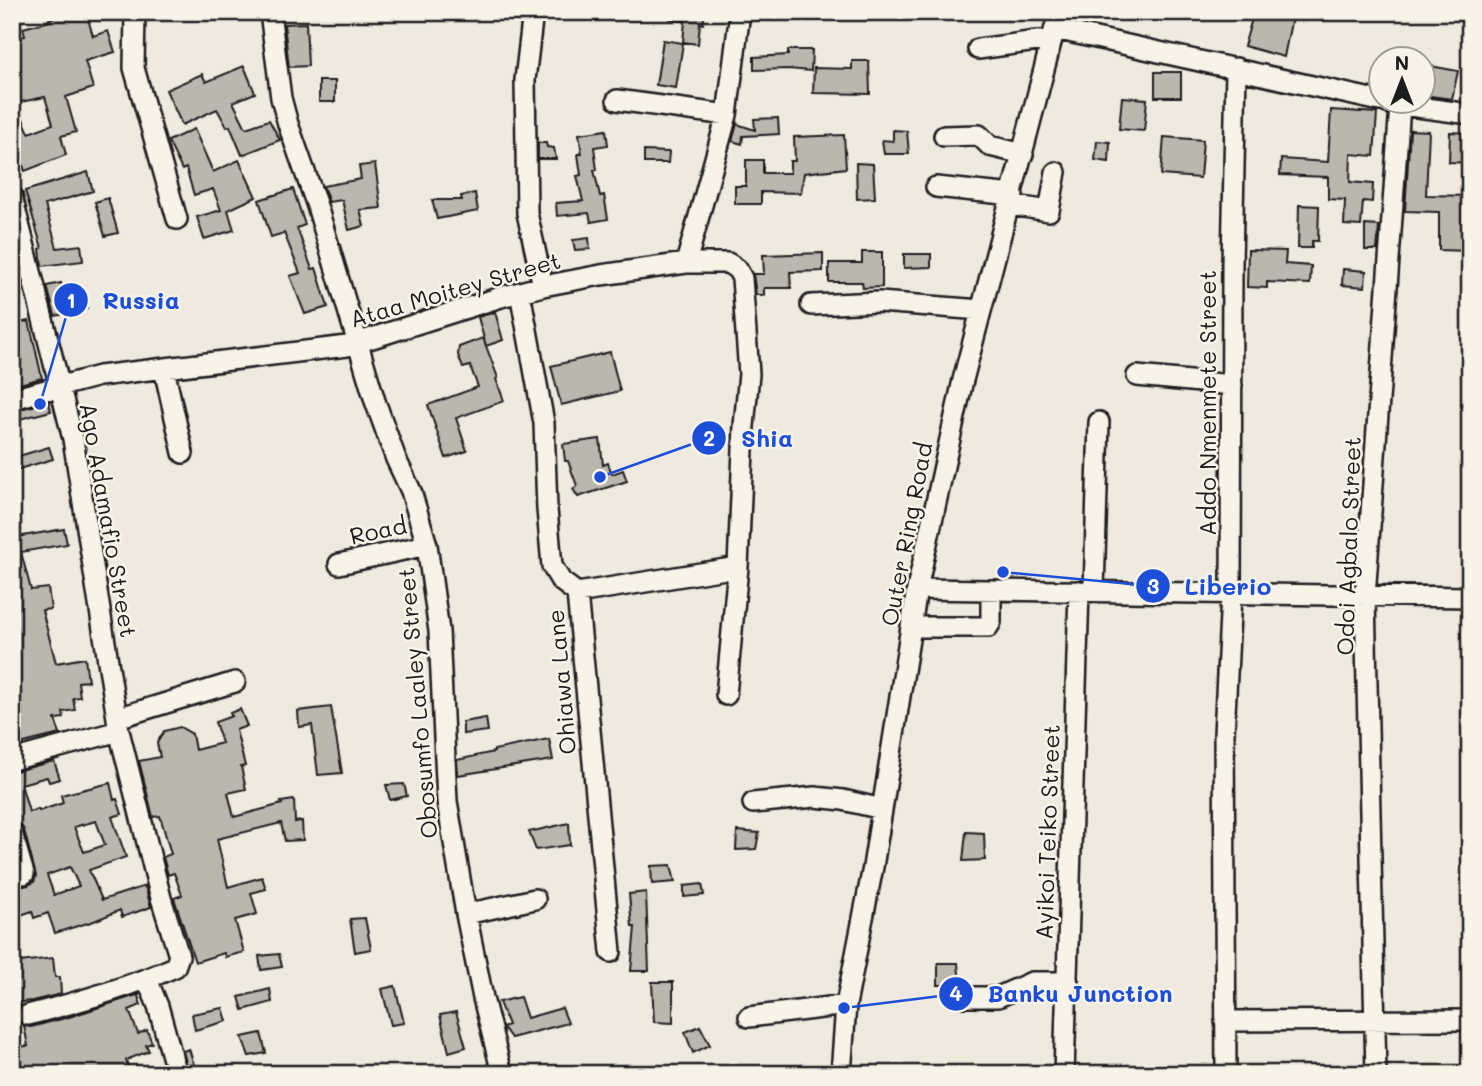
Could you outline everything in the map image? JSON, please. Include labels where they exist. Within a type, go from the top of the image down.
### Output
[{"type":"street","points":[[135,12],[134,68],[177,219]]},
{"type":"street","name":"Obosumfo Laaley Street","points":[[270,12],[281,98],[359,343],[374,401],[411,491],[427,545],[439,631],[447,801],[466,914],[500,1066],[499,1074]]},
{"type":"street","points":[[533,12],[525,80],[527,213],[543,286]]},
{"type":"street","points":[[686,263],[727,115],[740,12]]},
{"type":"street","points":[[978,49],[1055,27],[1366,98]]},
{"type":"street","name":"Outer Ring Road","points":[[841,1074],[846,1005],[882,809],[917,589],[963,380],[1055,27]]},
{"type":"street","name":"Addo Nmenmete Street","points":[[1226,1074],[1224,734],[1231,595],[1236,68]]},
{"type":"street","points":[[618,100],[727,115]]},
{"type":"street","points":[[1436,109],[1470,114]]},
{"type":"street","name":"Odoi Agbalo Street","points":[[1376,1074],[1365,597],[1387,116]]},
{"type":"street","points":[[944,136],[979,135],[983,136],[990,146],[1023,154]]},
{"type":"street","points":[[936,187],[1011,200],[1049,211],[1056,172]]},
{"type":"street","name":"Ago Adamafio Street","points":[[12,196],[79,466],[118,725],[161,898],[179,956],[175,967],[147,979],[93,998],[28,1015]]},
{"type":"street","name":"Ataa Moitey Street","points":[[12,399],[99,376],[359,343],[543,286],[686,263],[728,263],[737,269],[742,278],[749,374],[738,567],[726,695]]},
{"type":"street","name":"Ohiawa Lane","points":[[520,292],[544,424],[552,566],[561,582],[577,593],[611,952]]},
{"type":"street","points":[[811,305],[878,302],[981,310]]},
{"type":"street","points":[[164,369],[183,453]]},
{"type":"street","points":[[1137,376],[1232,385]]},
{"type":"street","name":"Ayikoi Teiko Street","points":[[1064,1074],[1086,591],[1098,422]]},
{"type":"street","name":"Road","points":[[338,564],[427,545]]},
{"type":"street","points":[[577,593],[738,567]]},
{"type":"street","points":[[917,589],[1470,597]]},
{"type":"street","points":[[912,627],[988,627],[991,622],[991,590]]},
{"type":"street","points":[[12,760],[235,682]]},
{"type":"street","points":[[753,803],[815,797],[882,809]]},
{"type":"street","points":[[12,834],[24,874]]},
{"type":"street","points":[[466,914],[535,899]]},
{"type":"street","points":[[147,979],[158,1006],[177,1074]]},
{"type":"street","points":[[964,997],[998,997],[1032,982],[1068,982]]},
{"type":"street","points":[[749,1017],[846,1005]]},
{"type":"street","points":[[1225,1021],[1470,1020]]},
{"type":"building","points":[[55,12],[86,12],[93,36],[108,31],[115,52],[85,61],[93,88],[66,97],[76,132],[61,136],[66,155],[25,171],[12,133],[12,39],[25,36],[23,28],[56,17]],"holes":[[[45,97],[53,124],[29,133],[16,103]]]},
{"type":"building","points":[[671,12],[705,12],[703,24],[700,23],[698,44],[683,42],[685,21],[670,19]]},
{"type":"building","points":[[1254,12],[1293,12],[1284,57],[1244,46]]},
{"type":"building","points":[[306,23],[308,66],[289,67],[284,24]]},
{"type":"building","points":[[663,40],[683,43],[676,88],[656,85]]},
{"type":"building","points":[[788,50],[812,50],[811,71],[754,70],[754,57],[788,55]]},
{"type":"building","points":[[852,61],[869,61],[870,94],[813,93],[814,68],[852,69]]},
{"type":"building","points":[[244,66],[255,93],[233,102],[246,128],[269,120],[280,140],[242,155],[230,126],[227,127],[217,109],[182,125],[166,90],[202,74],[206,82]]},
{"type":"building","points":[[1436,67],[1458,71],[1452,99],[1436,97]]},
{"type":"building","points":[[1155,72],[1181,72],[1181,97],[1155,97]]},
{"type":"building","points":[[319,81],[335,81],[335,102],[319,102]]},
{"type":"building","points":[[1122,97],[1147,99],[1144,131],[1119,129]]},
{"type":"building","points":[[1331,110],[1366,112],[1366,116],[1377,116],[1374,156],[1351,154],[1350,182],[1373,184],[1372,202],[1363,201],[1361,226],[1344,225],[1345,200],[1328,199],[1328,177],[1280,175],[1281,159],[1328,162]]},
{"type":"building","points":[[778,118],[779,134],[743,136],[742,144],[732,141],[737,124],[755,130],[754,119]]},
{"type":"building","points":[[194,129],[213,172],[239,160],[256,197],[228,210],[234,230],[204,239],[197,217],[221,210],[213,189],[194,195],[186,168],[182,170],[168,141]]},
{"type":"building","points":[[606,130],[608,145],[594,147],[597,170],[594,170],[600,196],[604,195],[608,219],[591,222],[589,213],[557,216],[556,203],[583,201],[577,176],[581,175],[578,154],[582,154],[579,134]]},
{"type":"building","points":[[893,130],[907,131],[909,154],[884,154],[882,140],[893,141]]},
{"type":"building","points":[[1410,130],[1429,131],[1426,195],[1470,196],[1467,251],[1439,250],[1439,212],[1405,211]]},
{"type":"building","points":[[1450,132],[1470,133],[1470,163],[1449,162]]},
{"type":"building","points":[[844,135],[846,168],[804,173],[801,193],[761,192],[761,204],[735,204],[735,186],[746,186],[746,160],[763,160],[763,173],[790,173],[790,161],[795,161],[794,137]]},
{"type":"building","points":[[1164,137],[1203,140],[1200,178],[1161,175]]},
{"type":"building","points":[[1097,141],[1110,142],[1109,162],[1095,160]]},
{"type":"building","points":[[538,143],[546,143],[547,147],[554,148],[556,159],[538,159]]},
{"type":"building","points":[[644,151],[669,152],[668,163],[644,163]]},
{"type":"building","points":[[856,163],[873,164],[875,198],[857,199]]},
{"type":"building","points":[[375,164],[381,208],[360,210],[364,226],[349,230],[342,200],[329,202],[323,186],[361,179],[359,166]]},
{"type":"building","points":[[88,172],[93,191],[45,205],[57,248],[81,245],[83,261],[42,266],[42,248],[25,191]]},
{"type":"building","points":[[293,189],[305,225],[297,228],[312,269],[316,268],[328,307],[305,314],[290,276],[300,273],[284,233],[271,237],[259,200]]},
{"type":"building","points":[[475,193],[478,211],[437,219],[432,200],[462,200],[461,196]]},
{"type":"building","points":[[108,198],[118,233],[105,236],[95,202]]},
{"type":"building","points":[[1299,205],[1319,206],[1318,241],[1312,241],[1312,248],[1298,248]]},
{"type":"building","points":[[1365,225],[1379,226],[1377,250],[1365,250]]},
{"type":"building","points":[[589,238],[590,249],[575,250],[573,240]]},
{"type":"building","points":[[1248,250],[1286,251],[1285,264],[1311,266],[1310,284],[1267,282],[1267,288],[1247,287]]},
{"type":"building","points":[[862,252],[882,252],[882,287],[863,288],[862,282],[829,282],[829,263],[862,263]]},
{"type":"building","points":[[823,253],[823,271],[790,272],[791,288],[764,288],[764,295],[756,295],[753,274],[764,274],[763,255]]},
{"type":"building","points":[[904,254],[931,254],[931,267],[904,268]]},
{"type":"building","points":[[1343,269],[1366,271],[1365,287],[1342,285]]},
{"type":"building","points":[[61,283],[64,297],[84,293],[87,309],[55,316],[47,286]]},
{"type":"building","points":[[495,312],[503,340],[486,346],[478,317]]},
{"type":"building","points":[[29,321],[42,378],[12,386],[12,375],[15,375],[12,361],[12,324]]},
{"type":"building","points":[[483,338],[504,401],[456,418],[467,451],[446,458],[428,405],[478,387],[470,366],[463,368],[458,355],[459,347]]},
{"type":"building","points":[[610,352],[620,391],[561,405],[551,366]]},
{"type":"building","points":[[49,402],[51,411],[12,421],[12,411]]},
{"type":"building","points":[[600,439],[603,465],[608,463],[612,474],[623,470],[627,481],[578,497],[573,489],[577,486],[568,461],[565,461],[563,444]]},
{"type":"building","points":[[49,447],[53,459],[12,471],[12,458]]},
{"type":"building","points":[[64,529],[67,544],[21,552],[31,590],[48,588],[51,609],[42,610],[56,663],[85,658],[88,681],[78,682],[80,697],[73,698],[75,710],[63,712],[64,718],[55,719],[60,734],[12,746],[12,585],[16,584],[12,569],[12,534],[16,533],[17,537]]},
{"type":"building","points":[[331,707],[342,773],[318,775],[312,725],[299,727],[298,711]]},
{"type":"building","points":[[240,709],[247,726],[236,730],[245,766],[241,767],[246,789],[228,793],[234,817],[294,800],[295,822],[302,821],[303,840],[285,841],[281,823],[217,839],[228,887],[262,877],[266,889],[251,893],[257,914],[235,920],[244,952],[225,957],[224,953],[195,962],[174,898],[182,895],[174,873],[168,875],[163,857],[171,854],[160,816],[153,817],[139,761],[160,757],[157,743],[164,731],[180,727],[192,734],[195,750],[222,743],[215,722],[232,716],[230,713]]},
{"type":"building","points":[[486,718],[488,731],[463,734],[463,722]]},
{"type":"building","points":[[549,739],[553,760],[458,775],[457,760]]},
{"type":"building","points":[[54,761],[60,779],[49,782],[47,777],[21,784],[29,812],[63,803],[61,795],[110,783],[114,800],[117,799],[122,814],[112,817],[126,857],[89,870],[102,900],[145,886],[151,907],[122,917],[120,910],[55,933],[48,913],[34,918],[32,911],[12,918],[12,889],[34,882],[36,876],[24,830],[20,824],[12,821],[12,772]],"holes":[[[96,821],[105,845],[84,852],[74,827]],[[70,867],[79,886],[54,895],[47,875]]]},
{"type":"building","points":[[404,784],[407,796],[390,800],[386,785]]},
{"type":"building","points":[[569,823],[570,845],[536,850],[529,832]]},
{"type":"building","points":[[737,831],[759,833],[756,849],[736,850]]},
{"type":"building","points":[[966,832],[984,833],[985,860],[963,861]]},
{"type":"building","points":[[671,865],[675,882],[652,884],[651,866]]},
{"type":"building","points":[[702,884],[704,895],[684,897],[684,886]]},
{"type":"building","points":[[646,892],[649,971],[631,971],[635,927],[632,927],[629,894]]},
{"type":"building","points":[[365,918],[371,949],[355,952],[350,919]]},
{"type":"building","points":[[279,954],[282,967],[261,970],[259,956]]},
{"type":"building","points":[[53,958],[55,977],[60,977],[61,994],[12,1003],[12,963]]},
{"type":"building","points":[[938,963],[958,963],[960,985],[938,985]]},
{"type":"building","points":[[652,982],[673,982],[673,1023],[654,1022]]},
{"type":"building","points":[[395,986],[404,1023],[391,1025],[382,989]]},
{"type":"building","points":[[270,989],[272,1002],[243,1010],[239,997]]},
{"type":"building","points":[[140,994],[138,996],[141,1005],[129,1010],[138,1034],[147,1030],[152,1043],[146,1045],[149,1051],[126,1060],[129,1069],[114,1074],[14,1074],[12,1047],[28,1046],[24,1026],[31,1027],[69,1017]]},
{"type":"building","points":[[520,997],[527,1018],[562,1008],[568,1023],[511,1038],[503,1027],[508,1025],[499,1002]]},
{"type":"building","points":[[223,1008],[227,1021],[195,1030],[192,1014]]},
{"type":"building","points":[[456,1012],[466,1047],[449,1052],[440,1015]]},
{"type":"building","points":[[700,1026],[710,1045],[693,1053],[685,1032]]},
{"type":"building","points":[[261,1033],[266,1053],[249,1056],[242,1037]]},
{"type":"building","points":[[189,1049],[197,1074],[189,1074],[183,1051]]},
{"type":"place","name":"Russia","points":[[40,404]]},
{"type":"place","name":"Shia","points":[[600,477]]},
{"type":"place","name":"Liberio","points":[[1003,572]]},
{"type":"place","name":"Banku Junction","points":[[844,1008]]}]
